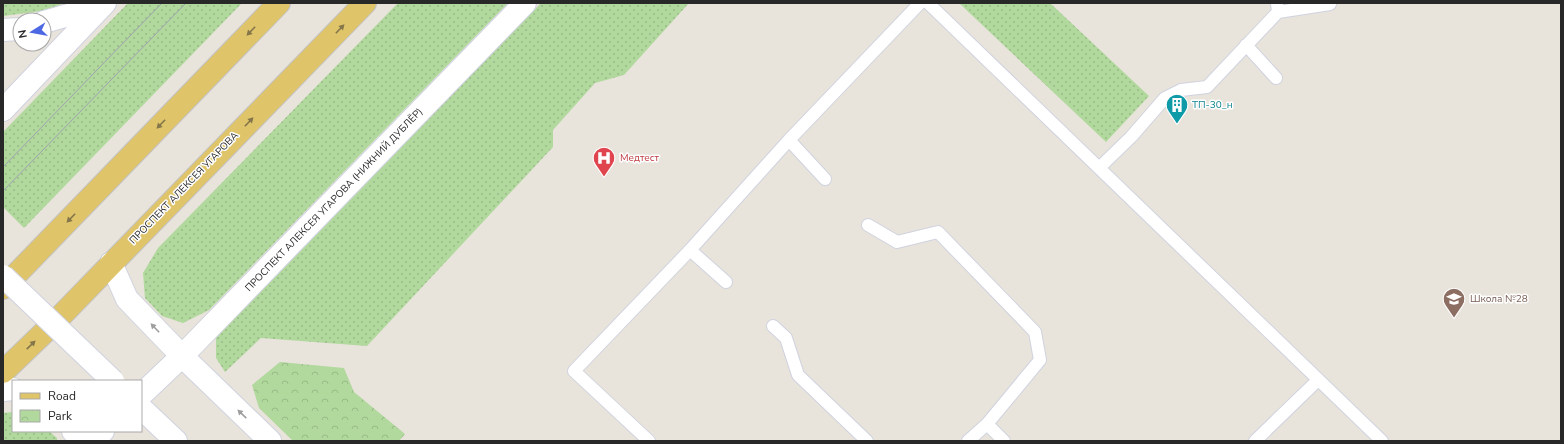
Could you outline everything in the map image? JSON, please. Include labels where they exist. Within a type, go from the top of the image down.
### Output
[{"type":"main road","points":[[3,288],[279,3]]},
{"type":"main road","name":"ПРОСПЕКТ АЛЕКСЕЯ УГАРОВА","points":[[3,372],[55,322],[365,3]]},
{"type":"street","name":"ПРОСПЕКТ АЛЕКСЕЯ УГАРОВА (НИЖНИЙ ДУБЛЁР)","points":[[142,394],[182,356],[525,3]]},
{"type":"street","points":[[52,20],[103,4]]},
{"type":"street","points":[[3,110],[103,4]]},
{"type":"street","points":[[111,263],[127,299],[182,356],[270,441]]},
{"type":"street","points":[[3,276],[112,380]]},
{"type":"street","points":[[142,409],[176,441]]},
{"type":"street","points":[[73,432],[84,441]]},
{"type":"street","points":[[93,441],[102,432]]},
{"type":"lane","points":[[649,441],[574,370],[690,250],[789,140],[920,3]]},
{"type":"lane","points":[[928,3],[1382,441]]},
{"type":"lane","points":[[1099,168],[1131,137],[1165,98],[1181,90],[1207,87],[1246,45],[1278,7],[1330,4]]},
{"type":"lane","points":[[1246,45],[1276,78]]},
{"type":"lane","points":[[789,140],[825,179]]},
{"type":"lane","points":[[868,225],[897,242],[938,232],[1035,332],[1040,360],[986,424],[968,441]]},
{"type":"lane","points":[[690,250],[726,282]]},
{"type":"lane","points":[[773,326],[786,338],[798,375],[867,441]]},
{"type":"lane","points":[[1255,441],[1318,380]]},
{"type":"lane","points":[[986,424],[1004,441]]},
{"type":"green space","points":[[3,3],[65,3],[41,11],[12,12],[12,15],[3,16]]},
{"type":"green space","points":[[128,3],[242,3],[24,228],[3,207],[3,132]]},
{"type":"green space","points":[[398,3],[508,3],[209,310],[183,323],[162,316],[145,298],[143,273],[158,248]]},
{"type":"green space","points":[[541,3],[689,3],[624,75],[595,83],[553,130],[553,147],[367,346],[261,338],[225,372],[216,358],[216,338]]},
{"type":"green space","points":[[959,3],[1050,3],[1149,96],[1106,142]]},
{"type":"green space","points":[[280,362],[344,368],[354,392],[405,434],[399,441],[293,441],[259,408],[252,385]]},
{"type":"green space","points":[[12,412],[12,432],[50,432],[57,438],[57,441],[3,441],[3,413]]},
{"type":"tram line","points":[[3,167],[162,3]]},
{"type":"tram line","points":[[3,191],[186,3]]},
{"type":"place","name":"ТП-30_н","points":[[1177,124]]},
{"type":"place","name":"Медтест","points":[[604,178]]},
{"type":"place","name":"Школа №28","points":[[1454,318]]}]
